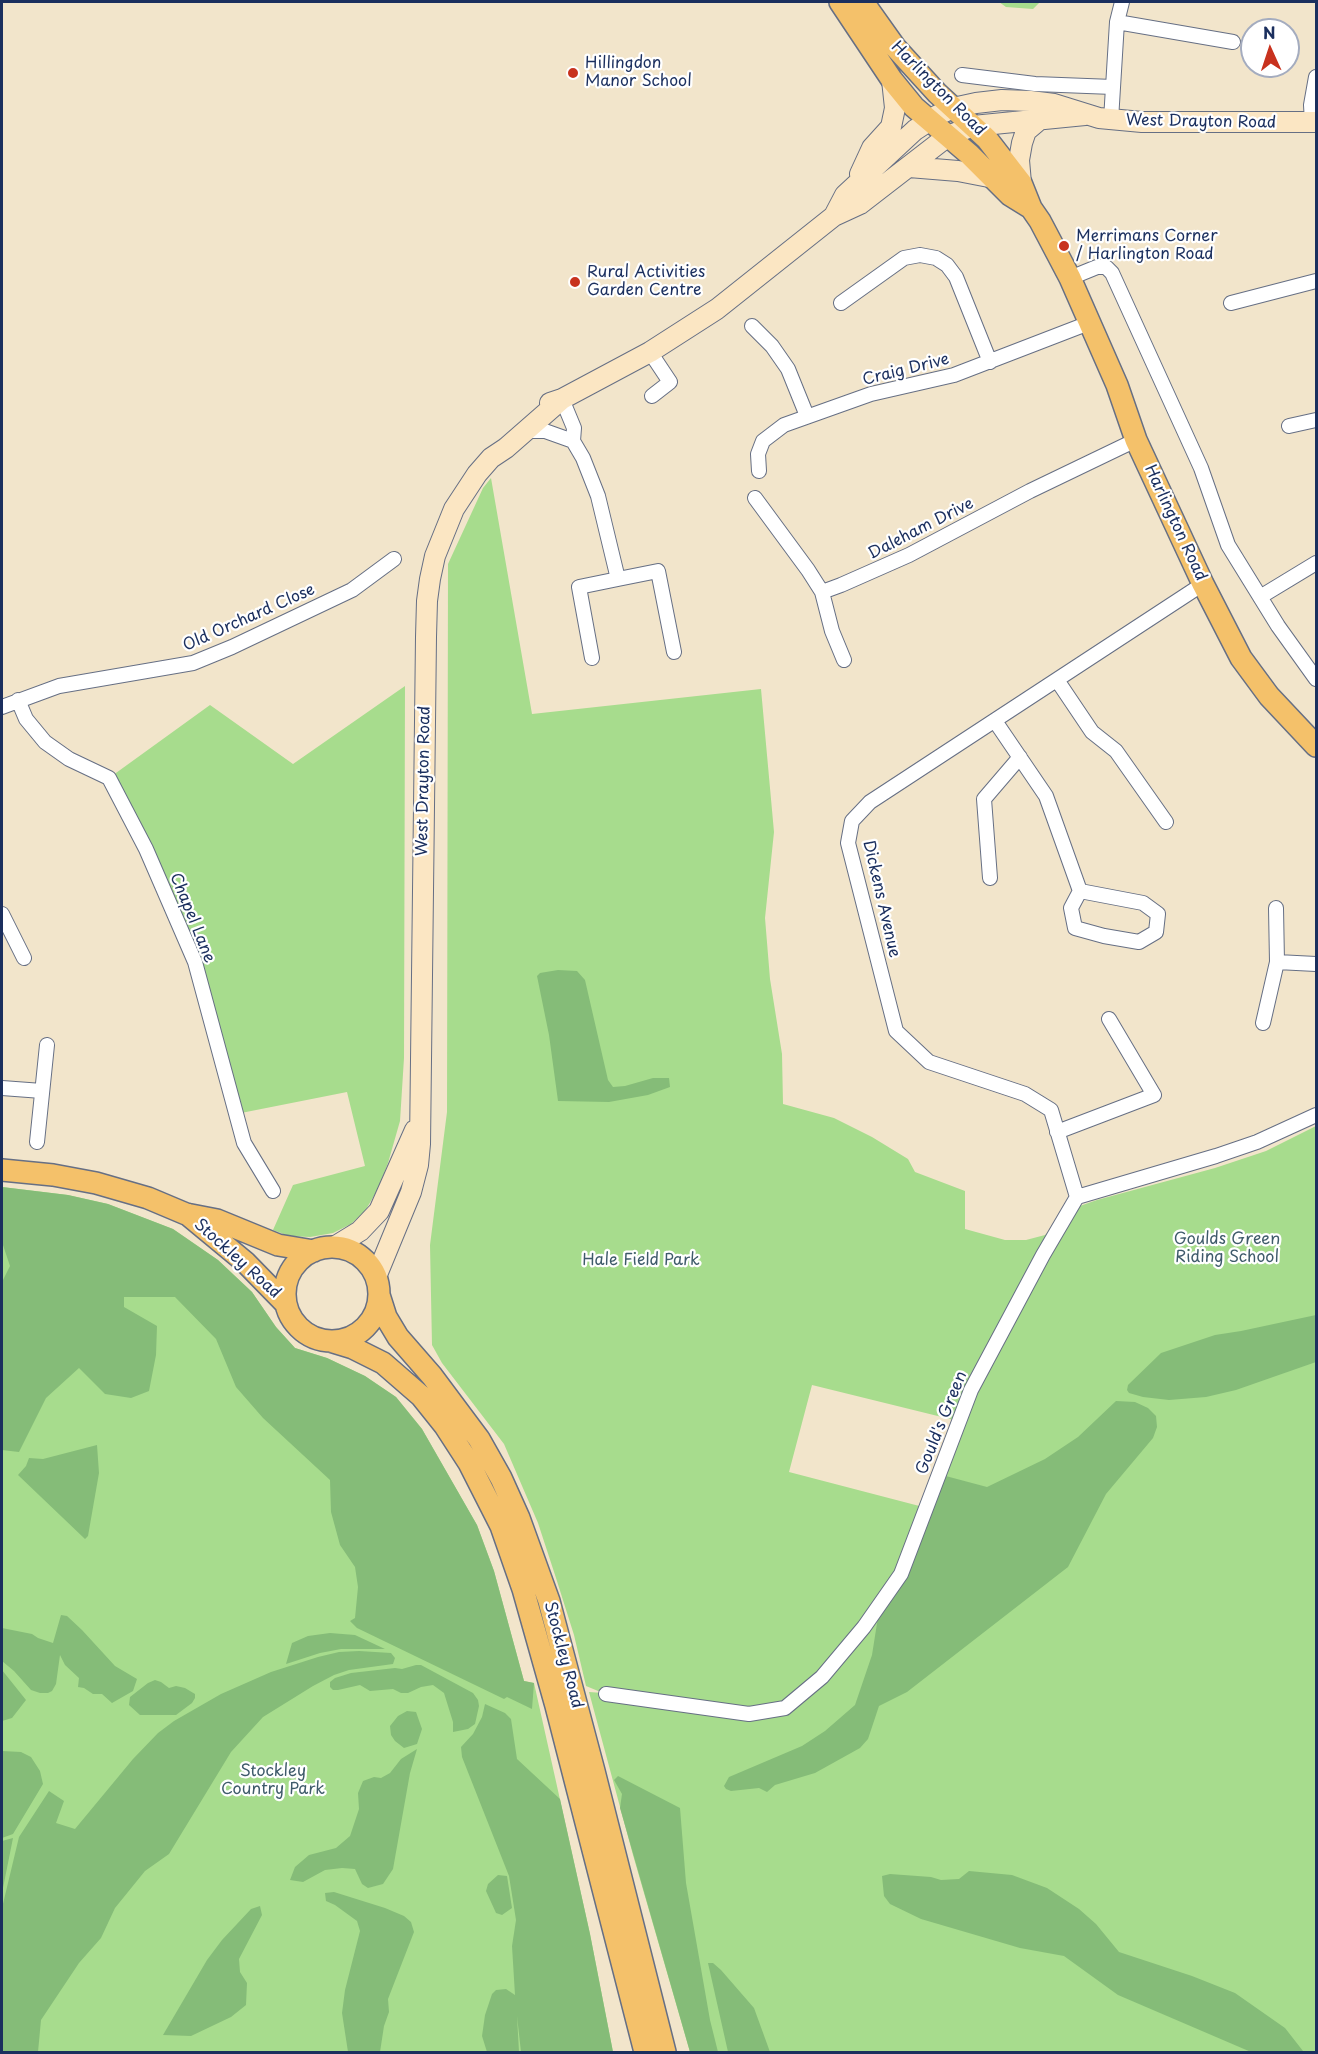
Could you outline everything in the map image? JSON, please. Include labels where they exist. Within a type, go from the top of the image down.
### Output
[{"type":"main road","name":"Harlington Road","points":[[840,2],[892,80],[914,107],[1010,195],[1031,208]]},
{"type":"main road","name":"Harlington Road","points":[[863,2],[895,47],[993,147],[1020,183],[1031,208],[1045,229],[1070,278],[1117,385],[1136,440],[1240,658],[1269,696],[1317,746]]},
{"type":"main road","name":"West Drayton Road","points":[[855,184],[872,148],[891,127],[895,108],[892,80]]},
{"type":"main road","name":"West Drayton Road","points":[[834,216],[844,195],[910,135],[928,121],[953,108],[976,103],[1002,100],[1054,104],[1085,115],[1111,120],[1175,123],[1314,122]]},
{"type":"main road","name":"West Drayton Road","points":[[491,458],[495,447],[511,426],[528,412],[562,399],[650,352],[717,309],[834,216],[860,204],[948,136],[973,126],[1085,115]]},
{"type":"main road","points":[[1020,183],[1019,160],[1022,142],[1026,131],[1040,120]]},
{"type":"main road","points":[[909,167],[958,171],[994,178]]},
{"type":"main road","name":"West Drayton Road","points":[[377,1286],[411,1192],[418,1165],[427,602],[435,556],[454,509],[477,474],[491,458],[506,448],[562,399]]},
{"type":"main road","name":"West Drayton Road","points":[[324,1249],[360,1231],[372,1221],[419,1122]]},
{"type":"main road","name":"Stockley Road","points":[[2,1170],[53,1175],[96,1183],[148,1198],[186,1214],[218,1220],[278,1245],[324,1249]]},
{"type":"main road","name":"Stockley Road","points":[[186,1214],[245,1262],[286,1304]]},
{"type":"main road","points":[[324,1249],[350,1251],[359,1256],[369,1265],[377,1286],[375,1312],[365,1328],[348,1338],[330,1341],[303,1331],[292,1317],[286,1304],[286,1287],[290,1274],[300,1260],[324,1249]]},
{"type":"main road","name":"Stockley Road","points":[[377,1286],[386,1317],[398,1337],[432,1376],[479,1439],[501,1478],[519,1518],[549,1601],[665,2052]]},
{"type":"main road","name":"Stockley Road","points":[[330,1341],[353,1348],[383,1363],[421,1396],[458,1444],[493,1509],[516,1568],[531,1617],[645,2052]]},
{"type":"main road","points":[[622,1965],[633,2052]]},
{"type":"main road","points":[[659,2025],[669,2052]]},
{"type":"street","points":[[1111,120],[1117,22],[1122,2]]},
{"type":"street","points":[[1117,22],[1233,42]]},
{"type":"street","points":[[962,75],[1035,84],[1113,87]]},
{"type":"street","points":[[1314,122],[1311,105],[1317,77]]},
{"type":"street","points":[[841,303],[904,258],[920,255],[936,258],[947,265],[956,277],[990,362]]},
{"type":"street","points":[[1070,278],[1097,267],[1106,267],[1112,273],[1201,468],[1228,545],[1278,626],[1317,679]]},
{"type":"street","points":[[1231,303],[1317,281]]},
{"type":"street","name":"Craig Drive","points":[[759,471],[758,454],[763,441],[784,425],[871,394],[937,380],[1089,323]]},
{"type":"street","points":[[752,326],[772,346],[788,369],[807,416]]},
{"type":"street","points":[[650,352],[670,382],[652,396]]},
{"type":"street","points":[[562,399],[574,428],[573,441],[583,458],[598,496],[618,579]]},
{"type":"street","points":[[1289,426],[1317,420]]},
{"type":"street","points":[[525,431],[553,432],[573,441]]},
{"type":"street","name":"Daleham Drive","points":[[822,592],[909,555],[1030,491],[1136,440]]},
{"type":"street","points":[[755,498],[822,592],[832,631],[843,660]]},
{"type":"street","name":"Old Orchard Close","points":[[2,707],[59,686],[193,663],[352,590],[394,559]]},
{"type":"street","points":[[1260,597],[1317,563]]},
{"type":"street","points":[[592,658],[579,587],[658,571],[674,652]]},
{"type":"street","name":"Dickens Avenue","points":[[1077,1197],[1051,1110],[1024,1094],[928,1062],[896,1031],[848,843],[852,821],[870,802],[1203,584]]},
{"type":"street","points":[[1057,680],[1092,732],[1116,751],[1167,822]]},
{"type":"street","name":"Chapel Lane","points":[[18,700],[26,719],[45,742],[69,759],[109,778],[115,788],[146,849],[195,962],[244,1143],[273,1191]]},
{"type":"street","points":[[995,721],[1046,796],[1080,891],[1071,908],[1075,928],[1139,942],[1156,932],[1158,914],[1143,903],[1080,891]]},
{"type":"street","points":[[990,878],[984,799],[1020,757]]},
{"type":"street","points":[[1263,1023],[1277,962],[1276,908]]},
{"type":"street","points":[[2,914],[6,935],[24,958]]},
{"type":"street","points":[[1277,962],[1317,964]]},
{"type":"street","points":[[1057,1132],[1154,1095],[1109,1019]]},
{"type":"street","points":[[37,1142],[47,1045]]},
{"type":"street","points":[[2,1088],[42,1091]]},
{"type":"street","points":[[1077,1197],[1257,1142],[1317,1115]]},
{"type":"street","name":"Gould's Green","points":[[606,1694],[749,1714],[785,1708],[822,1677],[864,1627],[901,1574],[971,1390],[1043,1255],[1077,1197]]},
{"type":"green space","points":[[999,2],[1040,2],[1033,9],[1006,7]]},
{"type":"green space","points":[[491,478],[532,714],[761,689],[774,832],[765,918],[770,979],[782,1054],[783,1104],[834,1118],[908,1159],[915,1172],[965,1191],[965,1229],[1005,1240],[1026,1240],[1045,1235],[1074,1208],[1266,1151],[1316,1126],[1316,2052],[690,2052],[589,1692],[603,1693],[586,1686],[574,1635],[538,1523],[504,1444],[442,1363],[432,1345],[430,1245],[447,1112],[448,564],[483,488]],"holes":[[[812,1385],[958,1421],[927,1508],[789,1472]]]},
{"type":"green space","points":[[405,686],[404,1058],[400,1121],[378,1189],[365,1211],[351,1224],[333,1233],[310,1237],[289,1236],[273,1230],[293,1185],[365,1166],[347,1092],[236,1114],[195,962],[109,778],[210,705],[293,764]]},
{"type":"green space","points":[[558,970],[577,971],[585,980],[608,1080],[613,1087],[653,1078],[669,1078],[670,1087],[648,1095],[609,1102],[558,1101],[549,1035],[537,976],[540,973]]},
{"type":"green space","name":"Stockley Country Park","points":[[2,1187],[68,1195],[108,1204],[173,1229],[218,1260],[252,1292],[276,1327],[295,1348],[327,1358],[365,1376],[396,1397],[422,1429],[477,1525],[494,1571],[524,1681],[534,1683],[590,1934],[613,2052],[2,2052]]},
{"type":"green space","points":[[2,1187],[68,1195],[108,1204],[173,1229],[218,1260],[252,1292],[276,1327],[295,1348],[327,1358],[365,1376],[396,1397],[422,1429],[477,1525],[494,1571],[524,1681],[534,1683],[532,1709],[507,1697],[504,1699],[357,1628],[350,1621],[355,1618],[358,1587],[355,1567],[340,1545],[331,1512],[330,1480],[263,1418],[236,1387],[216,1339],[175,1297],[124,1297],[124,1307],[157,1326],[156,1355],[149,1391],[131,1398],[105,1394],[79,1368],[46,1398],[19,1452],[2,1450],[2,1282],[10,1266],[2,1242]]},
{"type":"green space","points":[[1316,1315],[1316,1362],[1236,1390],[1206,1397],[1169,1400],[1143,1397],[1129,1393],[1127,1390],[1128,1385],[1161,1353],[1215,1335]]},
{"type":"green space","points":[[1116,1401],[1135,1402],[1148,1408],[1156,1416],[1157,1427],[1153,1438],[1106,1494],[1068,1567],[907,1692],[879,1706],[868,1739],[860,1748],[815,1773],[775,1785],[767,1792],[759,1788],[731,1791],[726,1789],[724,1786],[729,1777],[802,1746],[825,1731],[855,1705],[872,1655],[878,1617],[942,1475],[987,1487],[1045,1459],[1078,1437]]},
{"type":"green space","points":[[97,1445],[99,1473],[88,1536],[85,1539],[18,1475],[26,1466],[29,1458],[43,1459]]},
{"type":"green space","points":[[61,1615],[67,1616],[82,1630],[115,1666],[137,1679],[133,1691],[112,1703],[102,1694],[93,1694],[78,1687],[79,1678],[65,1665],[60,1655],[56,1684],[52,1691],[40,1693],[31,1690],[2,1661],[2,1628],[32,1634],[53,1643]]},
{"type":"green space","points":[[330,1633],[355,1635],[385,1649],[341,1649],[286,1664],[292,1643],[308,1636]]},
{"type":"green space","points":[[339,1652],[391,1653],[395,1658],[393,1664],[349,1670],[334,1675],[263,1717],[231,1752],[169,1854],[145,1871],[115,1908],[101,1938],[79,1963],[41,2020],[38,2052],[2,2052],[2,1908],[19,1837],[49,1791],[64,1801],[56,1823],[75,1829],[133,1759],[158,1733],[174,1721],[221,1694],[271,1672],[318,1657]]},
{"type":"green space","points":[[421,1665],[473,1693],[479,1706],[475,1724],[468,1729],[453,1732],[453,1722],[444,1693],[433,1685],[408,1693],[401,1693],[393,1689],[370,1691],[360,1685],[338,1690],[330,1687],[330,1682],[335,1678],[351,1673],[402,1669]]},
{"type":"green space","points":[[2,1670],[26,1700],[12,1718],[2,1721]]},
{"type":"green space","points":[[155,1680],[169,1688],[176,1686],[185,1688],[195,1694],[195,1698],[176,1715],[140,1715],[129,1705],[130,1697]]},
{"type":"green space","points":[[485,1704],[505,1713],[511,1719],[517,1759],[560,1799],[613,2052],[521,2052],[517,2016],[519,2052],[487,2052],[482,2036],[485,2015],[492,1994],[496,1990],[506,1989],[515,1995],[512,1946],[516,1920],[509,1876],[462,1757],[461,1747],[473,1734],[482,1717]]},
{"type":"green space","points":[[407,1711],[416,1712],[422,1729],[417,1744],[404,1748],[391,1735],[390,1726],[398,1716]]},
{"type":"green space","points":[[417,1749],[410,1773],[393,1869],[383,1884],[368,1888],[362,1884],[355,1869],[342,1868],[325,1870],[303,1882],[290,1880],[295,1867],[309,1855],[336,1848],[350,1836],[359,1809],[358,1793],[363,1781],[374,1777],[381,1778],[390,1773],[401,1759]]},
{"type":"green space","points":[[2,1751],[21,1752],[31,1757],[40,1771],[43,1784],[13,1834],[2,1838]]},
{"type":"green space","points":[[618,1776],[680,1808],[686,1883],[710,2020],[718,2052],[690,2052],[620,1808],[622,1794],[614,1780]]},
{"type":"green space","points":[[13,1838],[2,1893],[2,1841]]},
{"type":"green space","points":[[969,1871],[1012,1875],[1047,1888],[1079,1909],[1096,1924],[1119,1952],[1235,1993],[1285,2028],[1303,2051],[1251,2052],[1118,1995],[1064,1956],[1020,1948],[921,1919],[890,1904],[884,1896],[882,1876],[890,1874],[931,1877],[941,1880],[959,1879]]},
{"type":"green space","points":[[498,1875],[507,1876],[512,1908],[502,1915],[496,1913],[486,1891],[488,1884]]},
{"type":"green space","points":[[334,1892],[404,1916],[411,1922],[414,1932],[388,1999],[389,2012],[384,2026],[380,2052],[348,2052],[342,2013],[345,1990],[360,1931],[357,1921],[326,1901],[325,1893]]},
{"type":"green space","points":[[260,1906],[262,1915],[239,1959],[240,1972],[247,1983],[246,2005],[231,2017],[191,2036],[163,2035],[207,1960],[222,1940],[251,1909]]},
{"type":"green space","points":[[708,1963],[713,1963],[721,1970],[754,2008],[770,2052],[728,2052]]},
{"type":"place","name":"Hillingdon Manor School","points":[[573,73]]},
{"type":"place","name":"Merrimans Corner / Harlington Road","points":[[1064,246]]},
{"type":"place","name":"Rural Activities Garden Centre","points":[[575,282]]},
{"type":"park label","name":"Goulds Green Riding School","points":[[1227,1249]]},
{"type":"park label","name":"Hale Field Park","points":[[641,1261]]}]
